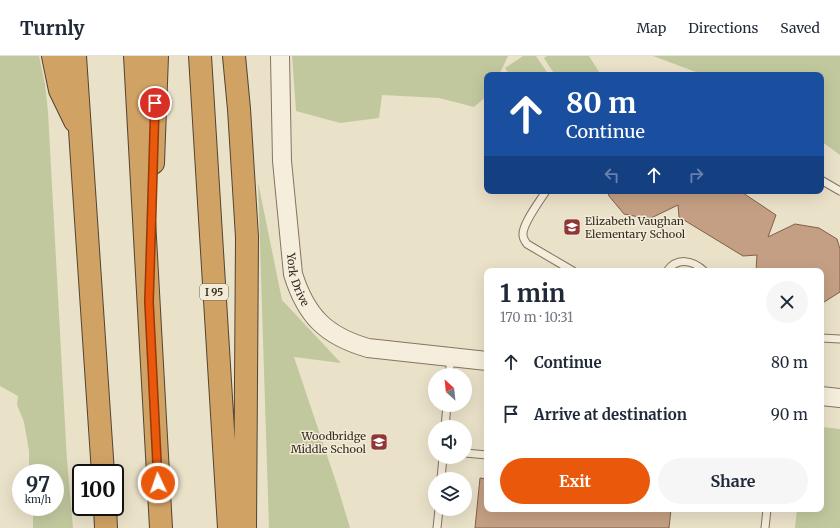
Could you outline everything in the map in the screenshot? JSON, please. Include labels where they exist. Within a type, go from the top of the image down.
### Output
[{"type":"highway","points":[[53,56],[60,90],[80,130]]},
{"type":"highway","points":[[75,56],[102,464]]},
{"type":"highway","points":[[134,56],[161,528]]},
{"type":"highway","points":[[149,302],[157,56]]},
{"type":"highway","name":"I 95","points":[[200,56],[229,528]]},
{"type":"highway","points":[[234,56],[247,237],[245,528]]},
{"type":"highway","points":[[105,516],[106,528]]},
{"type":"street","name":"York Drive","points":[[280,56],[282,161],[293,274],[298,292],[307,307],[318,322],[335,335],[351,343],[450,366],[484,361]]},
{"type":"street","points":[[824,396],[840,398]]},
{"type":"lane","points":[[824,182],[840,191]]},
{"type":"lane","points":[[544,194],[524,227],[524,240],[527,244],[568,268]]},
{"type":"lane","points":[[669,268],[684,261],[698,264],[701,268]]},
{"type":"lane","points":[[824,338],[840,339]]},
{"type":"lane","points":[[472,454],[484,455]]},
{"type":"lane","points":[[765,528],[767,512]]},
{"type":"lane","points":[[437,528],[438,516]]},
{"type":"green space","points":[[0,56],[39,56],[45,84],[48,112],[67,461],[73,528],[33,528],[33,516],[64,516],[64,464],[29,464],[29,451],[24,422],[17,405],[18,396],[0,386]]},
{"type":"green space","points":[[292,56],[508,56],[500,72],[484,72],[484,99],[474,107],[439,98],[382,95],[379,118],[340,123],[296,111]]},
{"type":"green space","points":[[523,56],[536,56],[547,72],[508,72],[505,68]]},
{"type":"green space","points":[[547,56],[589,56],[599,72],[553,72],[544,58]]},
{"type":"green space","points":[[653,56],[840,56],[840,155],[824,143],[824,72],[696,72]]},
{"type":"green space","points":[[258,182],[282,300],[341,363],[294,357],[350,528],[269,528]]},
{"type":"green space","points":[[824,427],[840,429],[840,528],[795,528],[797,512],[824,512]]},
{"type":"building","points":[[608,194],[744,194],[776,215],[768,237],[795,224],[819,228],[837,239],[840,249],[840,292],[824,302],[824,268],[756,268],[757,255],[743,256],[679,217],[678,205],[649,219],[624,214]]},
{"type":"building","points":[[480,478],[484,479],[484,512],[671,512],[669,528],[475,528]]},
{"type":"place","name":"Elizabeth Vaughan Elementary School","points":[[572,227]]},
{"type":"place","name":"Woodbridge Middle School","points":[[379,442]]},
{"type":"route","points":[[155,103],[149,302],[158,483]]}]
